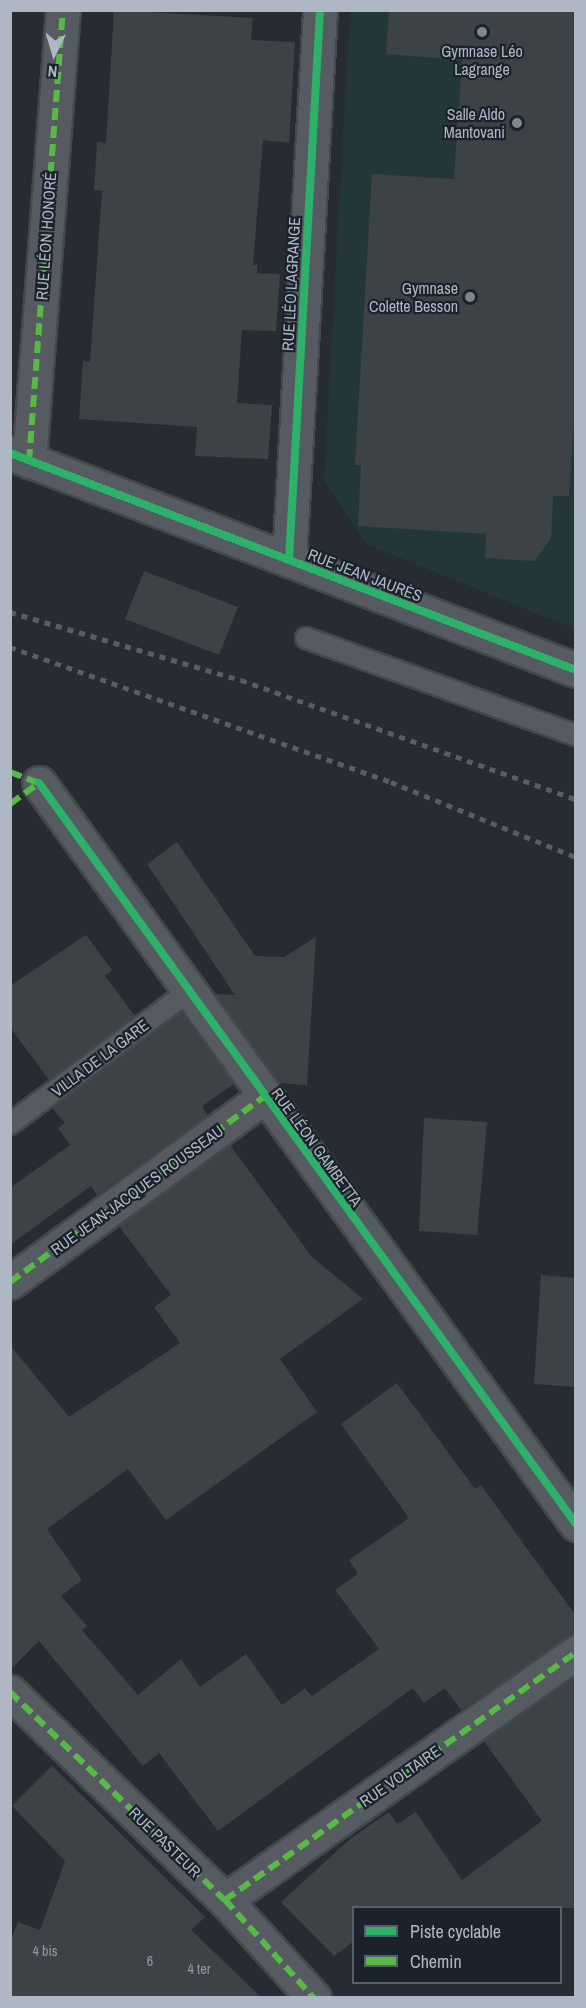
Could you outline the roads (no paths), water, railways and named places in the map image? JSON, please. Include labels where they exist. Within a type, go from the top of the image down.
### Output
[{"type":"street","name":"RUE LÉON HONORÉ","points":[[20,457],[63,10]]},
{"type":"street","name":"RUE LÉO LAGRANGE","points":[[289,560],[320,10]]},
{"type":"street","name":"RUE JEAN JAURÈS","points":[[20,457],[576,670]]},
{"type":"street","name":"RUE LÉON GAMBETTA","points":[[39,783],[264,1097],[576,1524]]},
{"type":"street","name":"RUE JEAN-JACQUES ROUSSEAU","points":[[10,1282],[264,1097]]},
{"type":"street","name":"RUE VOLTAIRE","points":[[225,1900],[576,1652]]},
{"type":"street","name":"RUE PASTEUR","points":[[10,1692],[225,1900],[314,1998]]},
{"type":"lane","points":[[306,638],[576,735]]},
{"type":"lane","name":"VILLA DE LA GARE","points":[[10,1124],[189,991]]},
{"type":"railway","points":[[10,612],[241,680],[576,799]]},
{"type":"railway","points":[[10,647],[391,782],[576,857]]},
{"type":"place","name":"Gymnase Léo Lagrange","points":[[482,32]]},
{"type":"place","name":"Salle Aldo Mantovani","points":[[517,123]]},
{"type":"place","name":"Gymnase Colette Besson","points":[[470,297]]}]
